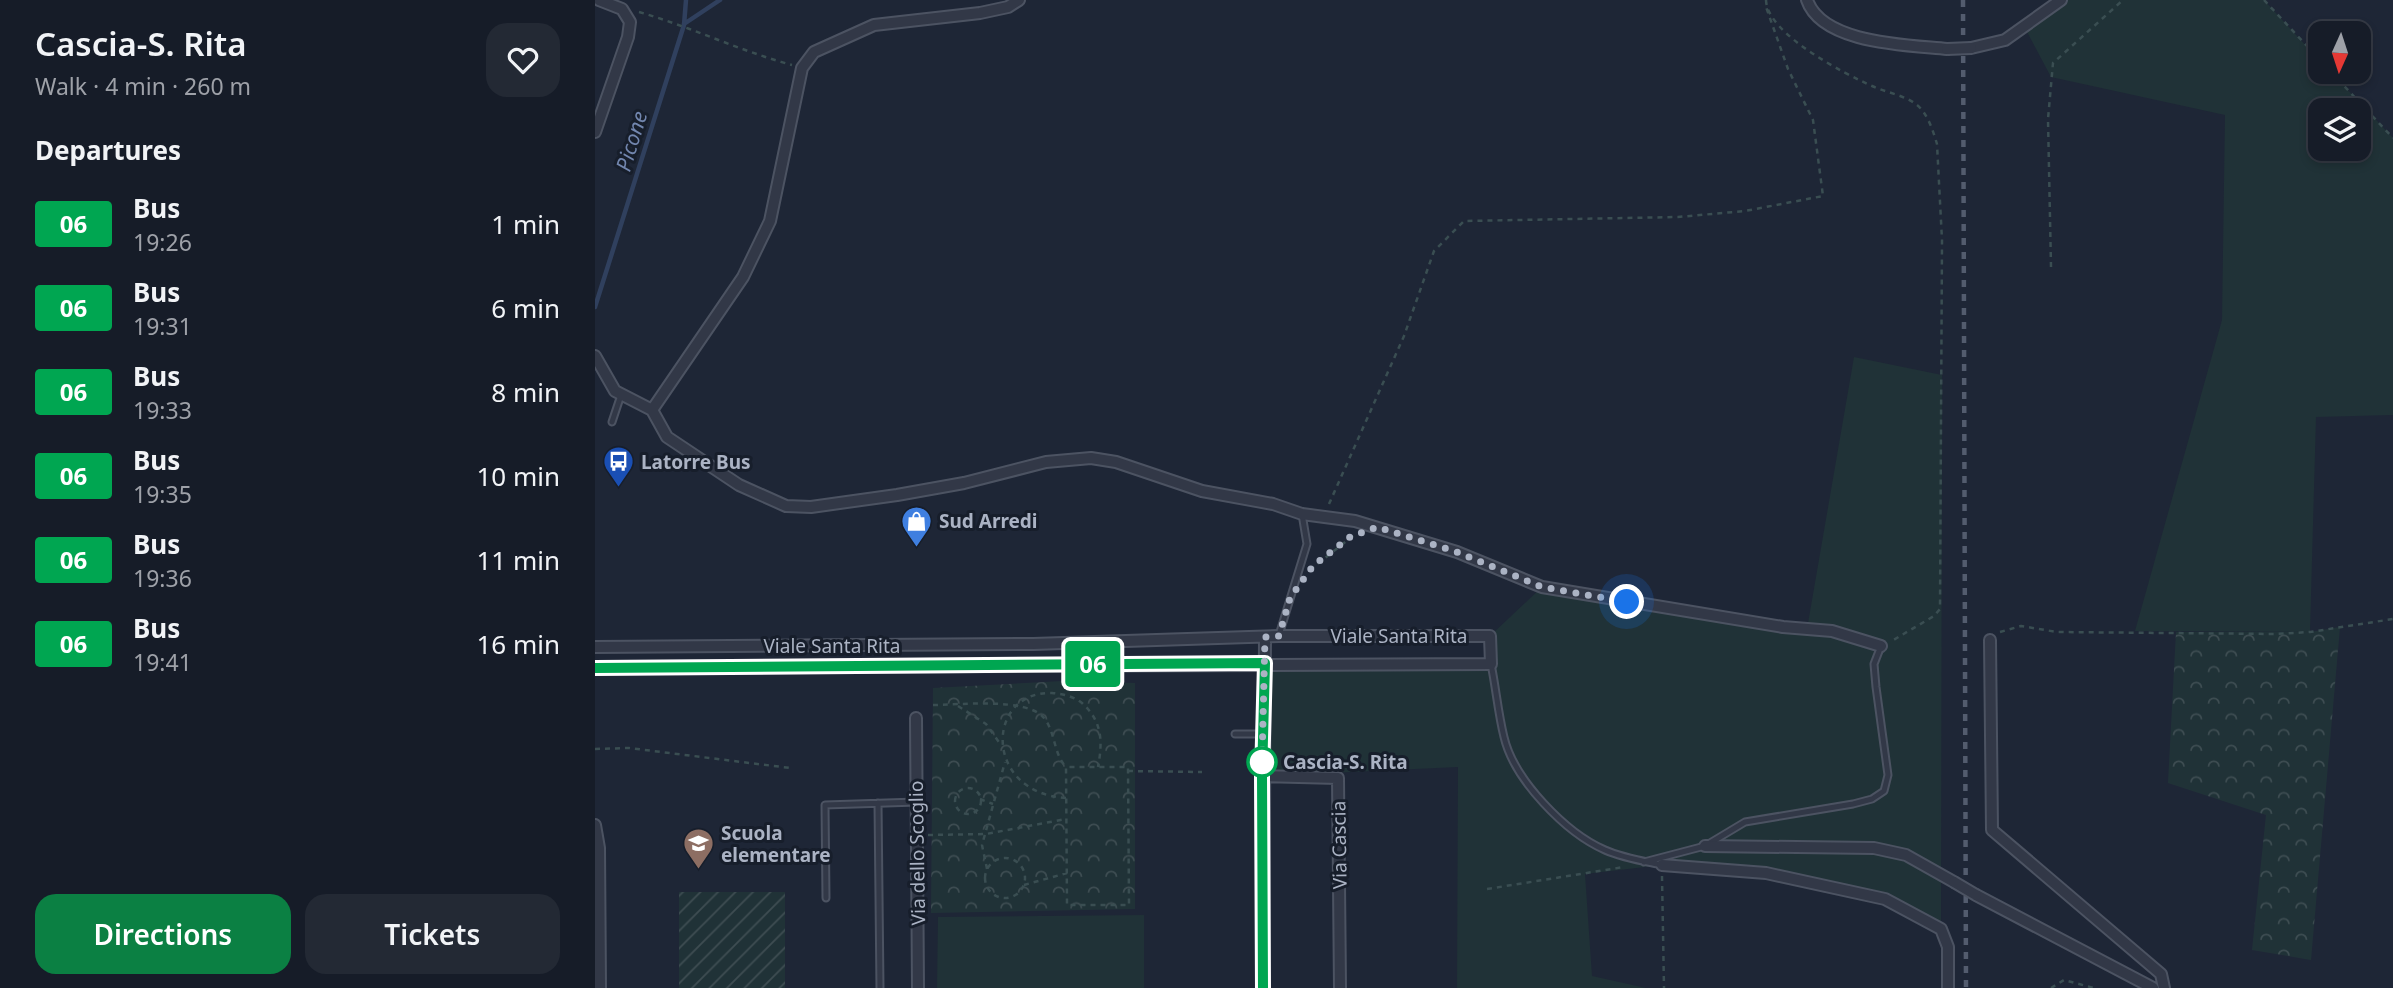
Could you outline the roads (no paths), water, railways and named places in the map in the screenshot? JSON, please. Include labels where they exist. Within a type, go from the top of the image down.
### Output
[{"type":"street","points":[[595,132],[628,37],[630,22],[622,9],[599,0]]},
{"type":"street","points":[[652,410],[743,277],[769,221],[802,68],[814,52],[874,25],[980,13],[1008,7],[1019,0]]},
{"type":"street","points":[[1807,0],[1810,10],[1836,29],[1877,42],[1947,49],[1971,48],[2004,40],[2061,0]]},
{"type":"street","points":[[595,356],[615,391],[652,410],[667,437],[739,485],[786,506],[811,507],[897,495],[964,483],[1047,462],[1091,458],[1116,462],[1202,491],[1273,504],[1302,514],[1377,527],[1457,552],[1542,587],[1783,626],[1832,631],[1881,646]]},
{"type":"street","name":"Viale Santa Rita","points":[[595,648],[1036,644],[1279,636],[1490,636],[1491,664],[595,668]]},
{"type":"street","points":[[1263,988],[1262,776],[1265,637]]},
{"type":"street","points":[[1990,640],[1991,830],[2161,974],[2164,988]]},
{"type":"street","points":[[1036,644],[1036,665]]},
{"type":"street","name":"Via dello Scoglio","points":[[916,718],[918,988]]},
{"type":"street","name":"Via Cascia","points":[[1262,776],[1338,778],[1339,988]]},
{"type":"street","points":[[595,826],[599,848],[600,988]]},
{"type":"street","points":[[1706,846],[1874,848],[1906,855],[2153,988]]},
{"type":"street","points":[[1662,865],[1766,873],[1885,899],[1941,929],[1948,947],[1948,988]]},
{"type":"lane","points":[[613,422],[622,394]]},
{"type":"lane","points":[[1279,636],[1307,544],[1302,514]]},
{"type":"lane","points":[[1644,862],[1706,846],[1745,822],[1853,804],[1872,799],[1884,791],[1888,775],[1874,664],[1881,646]]},
{"type":"lane","points":[[1491,664],[1504,740],[1522,775],[1569,829],[1604,849],[1662,865]]},
{"type":"lane","points":[[1235,734],[1263,734]]},
{"type":"lane","points":[[826,898],[825,805],[917,802]]},
{"type":"lane","points":[[879,803],[880,988]]},
{"type":"waterway","name":"Picone","points":[[595,307],[684,25],[686,0]]},
{"type":"waterway","points":[[684,24],[720,0]]},
{"type":"railway","points":[[1963,0],[1966,988]]},
{"type":"place","name":"Latorre Bus","points":[[618,489]]},
{"type":"place","name":"Sud Arredi","points":[[916,548]]},
{"type":"place","name":"Cascia-S. Rita","points":[[1262,762]]},
{"type":"place","name":"Scuola elementare","points":[[698,871]]}]
